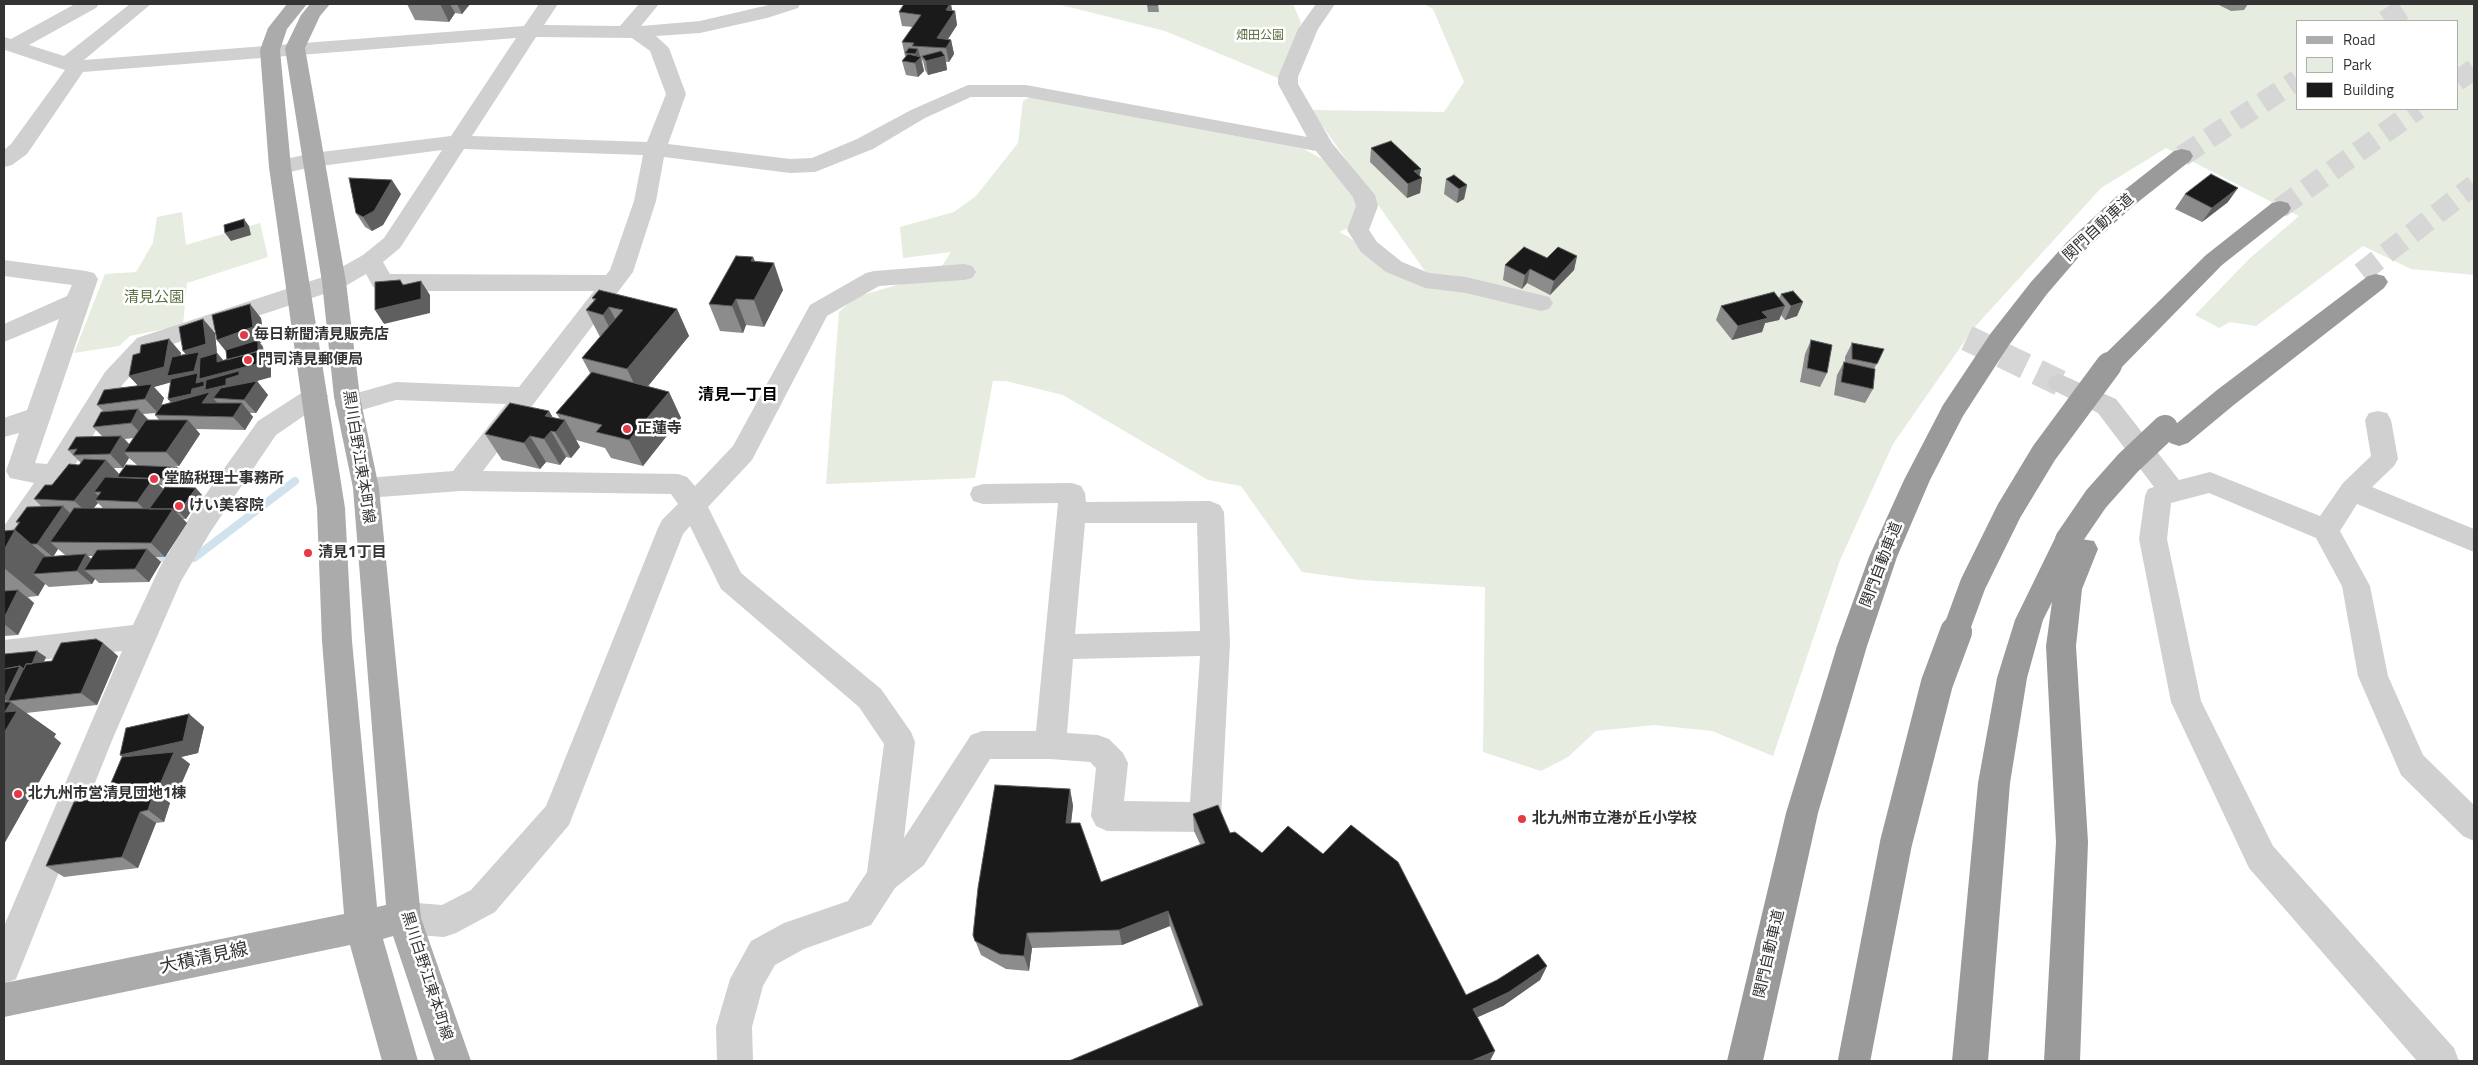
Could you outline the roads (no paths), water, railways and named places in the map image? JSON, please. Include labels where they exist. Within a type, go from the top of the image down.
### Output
[{"type":"highway","name":"関門自動車道","points":[[1745,1061],[1805,804],[1858,628],[1883,557],[1917,480],[1952,412],[2000,339],[2039,288],[2082,240],[2125,201],[2182,156]]},
{"type":"highway","points":[[1854,1061],[1901,824],[1937,684],[1973,584],[2010,511],[2044,453],[2109,365],[2214,260],[2280,208]]},
{"type":"highway","points":[[1970,1061],[1994,782],[2012,678],[2028,620],[2076,544],[2115,504],[2172,432],[2226,397],[2369,277]]},
{"type":"highway","points":[[2062,1061],[2072,842],[2061,646],[2076,544]]},
{"type":"main road","points":[[297,4],[278,28],[282,49],[280,167],[331,508],[337,641],[362,926],[400,1061]]},
{"type":"main road","points":[[282,49],[320,4]]},
{"type":"main road","name":"黒川白野江東本町線","points":[[282,49],[313,160],[334,282],[348,405],[366,488],[404,918],[453,1061]]},
{"type":"main road","name":"大積清見線","points":[[4,1000],[404,918]]},
{"type":"street","points":[[8,44],[89,4]]},
{"type":"street","points":[[4,160],[18,149],[72,65],[141,4]]},
{"type":"street","points":[[4,547],[54,475],[114,378],[146,344],[334,282],[371,260],[392,243],[548,4]]},
{"type":"street","points":[[631,32],[649,4]]},
{"type":"street","points":[[8,44],[72,65],[530,31],[631,32],[700,27],[767,12],[790,4]]},
{"type":"street","points":[[1326,4],[1308,29],[1288,77],[1288,84],[1323,146],[1364,195],[1367,206],[1358,230],[1368,246],[1394,267],[1425,280],[1466,285],[1541,303]]},
{"type":"street","points":[[461,481],[621,272],[645,201],[655,149],[676,94],[658,48],[631,32]]},
{"type":"street","points":[[280,167],[313,160],[457,142],[655,149],[790,166],[815,165],[865,144],[918,114],[968,91],[1026,91],[1323,146]]},
{"type":"street","points":[[371,260],[381,281],[394,283],[612,283]]},
{"type":"street","points":[[4,268],[86,279],[19,471],[54,475]]},
{"type":"street","points":[[404,918],[444,921],[483,901],[558,815],[672,528],[743,453],[818,311],[874,279],[964,272]]},
{"type":"street","points":[[4,334],[77,301]]},
{"type":"street","points":[[2060,383],[2107,406],[2173,492]]},
{"type":"street","points":[[348,405],[396,391],[525,396]]},
{"type":"street","points":[[4,967],[142,636],[169,578],[201,523],[267,428],[315,396]]},
{"type":"street","points":[[4,428],[37,416]]},
{"type":"street","points":[[2326,530],[2352,490],[2385,459],[2378,420]]},
{"type":"street","points":[[366,488],[461,481],[678,484],[694,504],[731,581],[870,698],[900,742],[883,877]]},
{"type":"street","points":[[2442,1061],[2260,857],[2186,702],[2153,539],[2158,496],[2210,482],[2326,530],[2356,586],[2373,676],[2412,765],[2474,826]]},
{"type":"street","points":[[2352,490],[2474,541]]},
{"type":"street","points":[[982,494],[1072,493],[1072,513],[1050,746]]},
{"type":"street","points":[[735,1061],[734,1027],[747,978],[763,953],[796,935],[859,914],[883,877],[912,854],[982,745],[1098,749],[1112,763],[1107,816],[1205,817],[1215,643],[1210,512],[1072,513]]},
{"type":"street","points":[[4,652],[142,636]]},
{"type":"street","points":[[1060,647],[1215,643]]},
{"type":"waterway","points":[[194,558],[295,481]]},
{"type":"waterway","points":[[147,559],[167,558]]},
{"type":"tunnel","points":[[2387,20],[2411,4]]},
{"type":"tunnel","points":[[2458,80],[2474,69]]},
{"type":"tunnel","points":[[2182,156],[2296,81]]},
{"type":"tunnel","points":[[2280,208],[2417,110]]},
{"type":"tunnel","points":[[2361,273],[2474,185]]},
{"type":"tunnel","points":[[1967,338],[2060,383]]},
{"type":"place","name":"毎日新聞清見販売店","points":[[244,335]]},
{"type":"place","name":"門司清見郵便局","points":[[248,360]]},
{"type":"place","name":"正蓮寺","points":[[627,429]]},
{"type":"place","name":"堂脇税理士事務所","points":[[154,479]]},
{"type":"place","name":"けい美容院","points":[[179,506]]},
{"type":"place","name":"清見1丁目","points":[[308,553]]},
{"type":"place","name":"北九州市営清見団地1棟","points":[[18,794]]},
{"type":"place","name":"北九州市立港が丘小学校","points":[[1522,819]]},
{"type":"district","name":"清見一丁目","points":[[738,396]]},
{"type":"park label","name":"畑田公園","points":[[1260,36]]},
{"type":"park label","name":"清見公園","points":[[154,298]]}]
